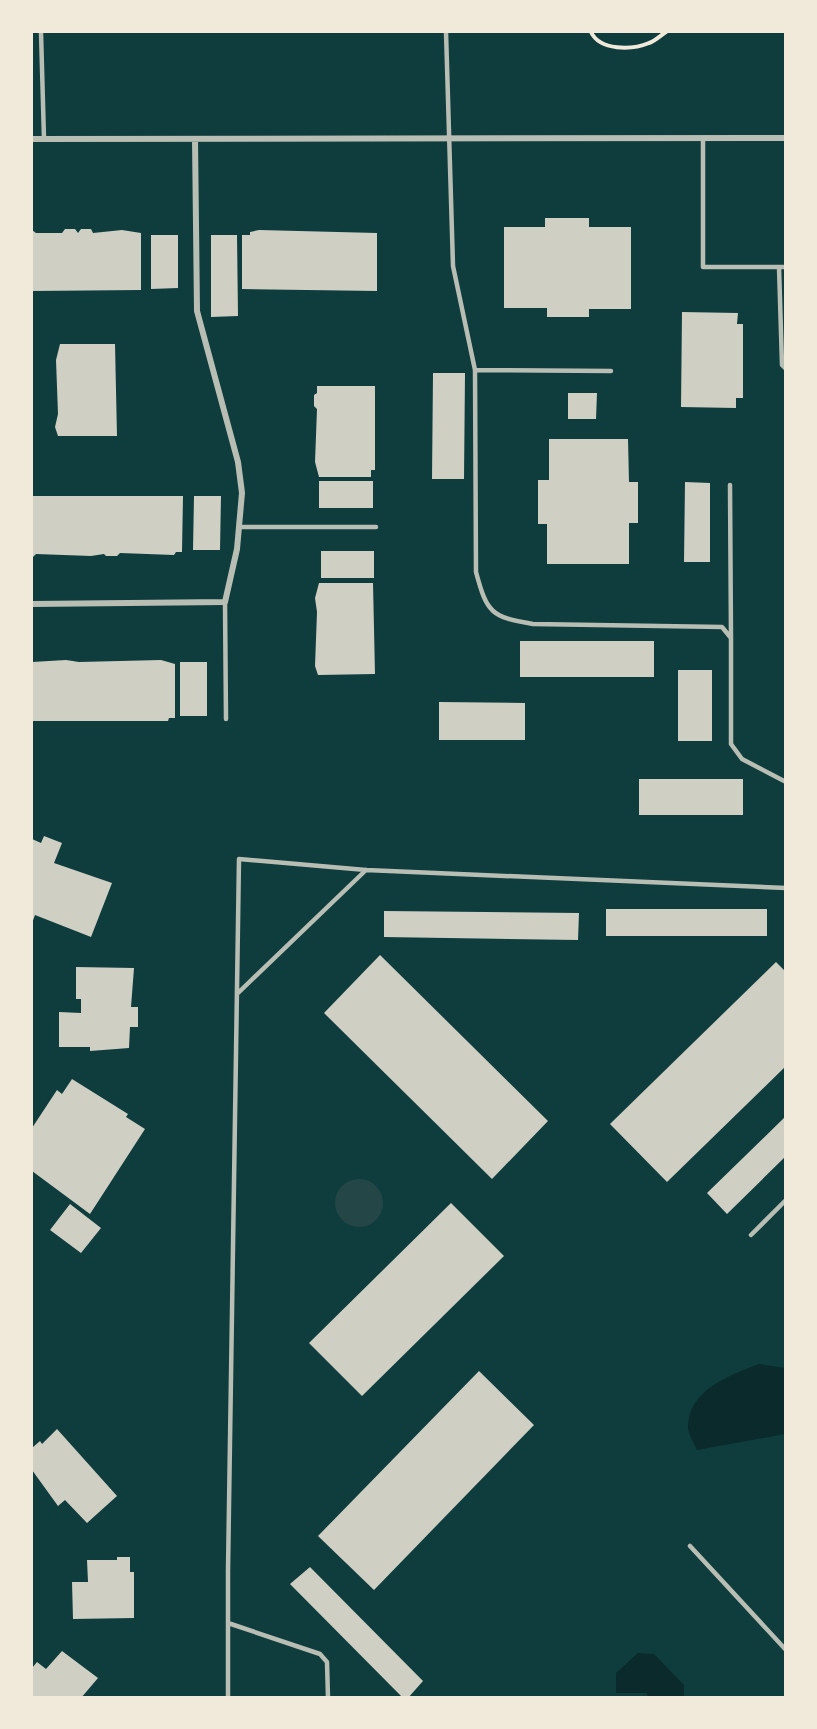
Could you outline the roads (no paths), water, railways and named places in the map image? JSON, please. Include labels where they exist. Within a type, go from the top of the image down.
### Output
[{"type":"street","points":[[32,139],[786,138]]},
{"type":"street","points":[[32,604],[225,602],[241,527],[242,493],[238,462],[197,311],[195,139]]},
{"type":"lane","points":[[41,32],[44,139]]},
{"type":"lane","points":[[446,32],[453,266],[475,370],[476,572],[483,599],[502,619],[533,624],[708,625],[722,627],[731,638]]},
{"type":"lane","points":[[702,138],[703,267],[786,267]]},
{"type":"lane","points":[[779,267],[782,365],[786,369]]},
{"type":"lane","points":[[475,370],[611,371]]},
{"type":"lane","points":[[730,485],[731,744],[742,759],[786,782]]},
{"type":"lane","points":[[241,527],[376,527]]},
{"type":"lane","points":[[225,602],[226,719]]},
{"type":"lane","points":[[228,1698],[239,859],[366,870],[786,888]]},
{"type":"lane","points":[[237,994],[366,870]]},
{"type":"lane","points":[[751,1235],[786,1200]]},
{"type":"lane","points":[[690,1546],[786,1650]]},
{"type":"lane","points":[[228,1623],[320,1654],[327,1662],[328,1698]]}]
